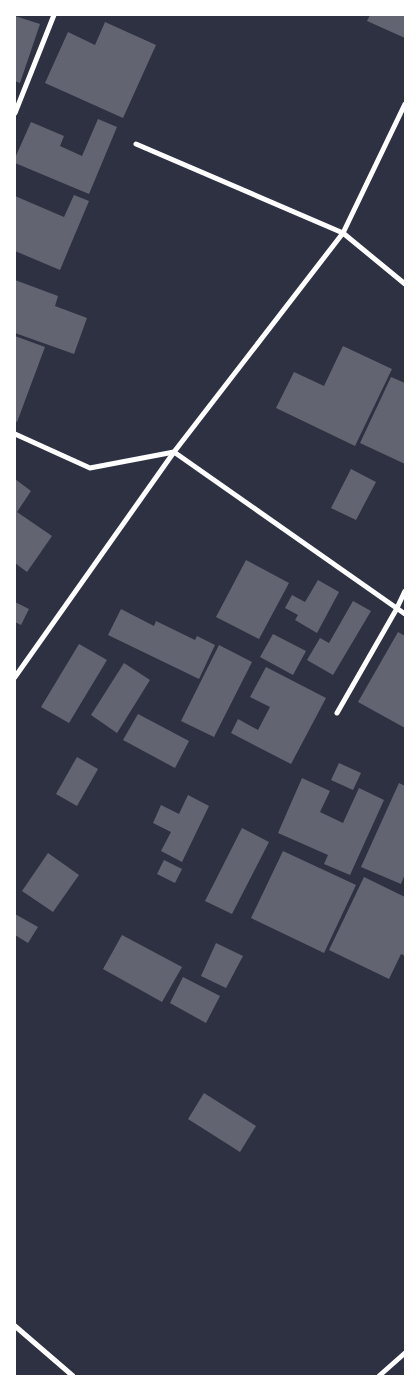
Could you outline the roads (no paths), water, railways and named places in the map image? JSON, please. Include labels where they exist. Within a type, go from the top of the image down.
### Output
[{"type":"street","points":[[15,114],[54,15]]},
{"type":"street","points":[[15,677],[174,452],[343,233],[405,104]]},
{"type":"street","points":[[136,144],[343,233],[405,284]]},
{"type":"street","points":[[15,434],[90,468],[174,452],[396,610],[405,614]]},
{"type":"street","points":[[337,713],[405,591]]},
{"type":"street","points":[[15,1326],[72,1376]]},
{"type":"street","points":[[379,1376],[405,1353]]}]
